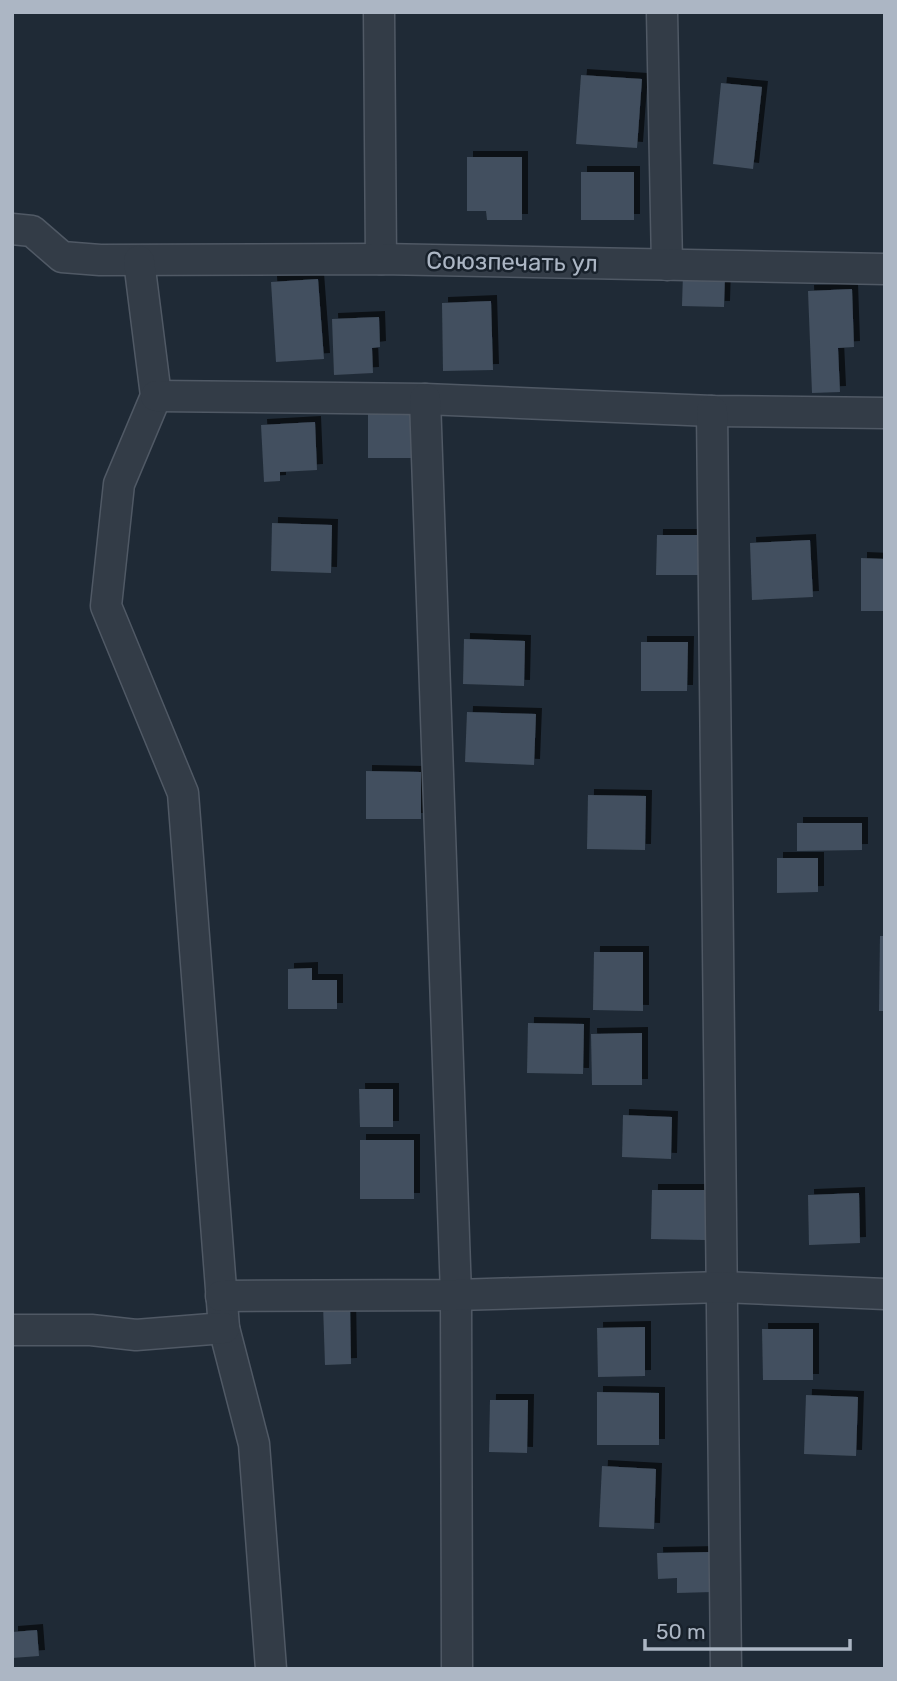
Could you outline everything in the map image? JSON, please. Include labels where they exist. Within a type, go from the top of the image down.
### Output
[{"type":"street","points":[[379,12],[381,259]]},
{"type":"street","points":[[662,12],[667,265]]},
{"type":"street","name":"Союзпечать ул","points":[[12,229],[32,231],[62,257],[139,261],[381,259],[885,269]]},
{"type":"street","points":[[139,261],[156,396],[119,484],[106,606],[183,793],[224,1328],[254,1444],[271,1669]]},
{"type":"street","points":[[156,396],[425,399],[712,411],[885,413]]},
{"type":"street","points":[[425,399],[456,1295],[457,1669]]},
{"type":"street","points":[[712,411],[726,1669]]},
{"type":"street","points":[[221,1296],[456,1295],[722,1287],[885,1294]]},
{"type":"street","points":[[12,1330],[91,1330],[136,1335],[224,1328]]},
{"type":"building","points":[[581,75],[642,79],[637,148],[576,144]]},
{"type":"building","points":[[721,83],[762,87],[753,169],[713,164]]},
{"type":"building","points":[[467,157],[522,157],[522,220],[487,220],[486,211],[467,211]]},
{"type":"building","points":[[581,172],[634,172],[634,220],[581,220]]},
{"type":"building","points":[[683,273],[725,274],[724,307],[682,306]]},
{"type":"building","points":[[318,279],[324,359],[276,362],[271,282]]},
{"type":"building","points":[[852,289],[854,347],[838,348],[840,392],[812,393],[808,291]]},
{"type":"building","points":[[491,301],[493,370],[443,371],[442,303]]},
{"type":"building","points":[[379,317],[380,347],[372,348],[373,373],[334,375],[332,319]]},
{"type":"building","points":[[368,411],[417,411],[417,458],[368,458]]},
{"type":"building","points":[[315,422],[317,470],[280,472],[280,481],[264,482],[261,425]]},
{"type":"building","points":[[272,523],[332,525],[331,573],[271,571]]},
{"type":"building","points":[[657,535],[698,535],[698,575],[656,575]]},
{"type":"building","points":[[810,540],[813,597],[752,600],[750,543]]},
{"type":"building","points":[[861,558],[885,559],[885,611],[861,611]]},
{"type":"building","points":[[464,639],[525,641],[524,686],[463,684]]},
{"type":"building","points":[[641,642],[688,642],[687,691],[641,691]]},
{"type":"building","points":[[467,712],[536,714],[534,765],[465,762]]},
{"type":"building","points":[[366,771],[421,772],[421,819],[366,819]]},
{"type":"building","points":[[588,795],[646,796],[645,850],[587,849]]},
{"type":"building","points":[[797,823],[862,823],[862,850],[797,851]]},
{"type":"building","points":[[777,858],[818,858],[818,892],[777,893]]},
{"type":"building","points":[[880,936],[885,936],[885,1011],[879,1011]]},
{"type":"building","points":[[594,952],[643,952],[643,1011],[593,1010]]},
{"type":"building","points":[[312,968],[312,980],[337,980],[337,1009],[288,1009],[288,969]]},
{"type":"building","points":[[528,1023],[584,1024],[583,1074],[527,1073]]},
{"type":"building","points":[[642,1033],[642,1085],[592,1085],[591,1034]]},
{"type":"building","points":[[359,1089],[393,1089],[393,1127],[360,1127]]},
{"type":"building","points":[[623,1115],[672,1117],[671,1159],[622,1157]]},
{"type":"building","points":[[360,1140],[414,1140],[414,1199],[360,1199]]},
{"type":"building","points":[[652,1190],[705,1190],[705,1240],[651,1239]]},
{"type":"building","points":[[859,1193],[860,1243],[809,1245],[808,1195]]},
{"type":"building","points":[[350,1303],[351,1364],[325,1365],[323,1304]]},
{"type":"building","points":[[645,1327],[645,1376],[598,1377],[597,1328]]},
{"type":"building","points":[[762,1329],[813,1329],[813,1380],[763,1380]]},
{"type":"building","points":[[597,1392],[659,1393],[659,1445],[597,1445]]},
{"type":"building","points":[[806,1395],[858,1397],[856,1456],[804,1454]]},
{"type":"building","points":[[490,1400],[528,1400],[527,1453],[489,1452]]},
{"type":"building","points":[[602,1466],[656,1469],[654,1529],[599,1527]]},
{"type":"building","points":[[711,1552],[712,1592],[677,1593],[677,1578],[658,1579],[657,1553]]},
{"type":"building","points":[[37,1630],[39,1656],[12,1658],[12,1632]]}]
